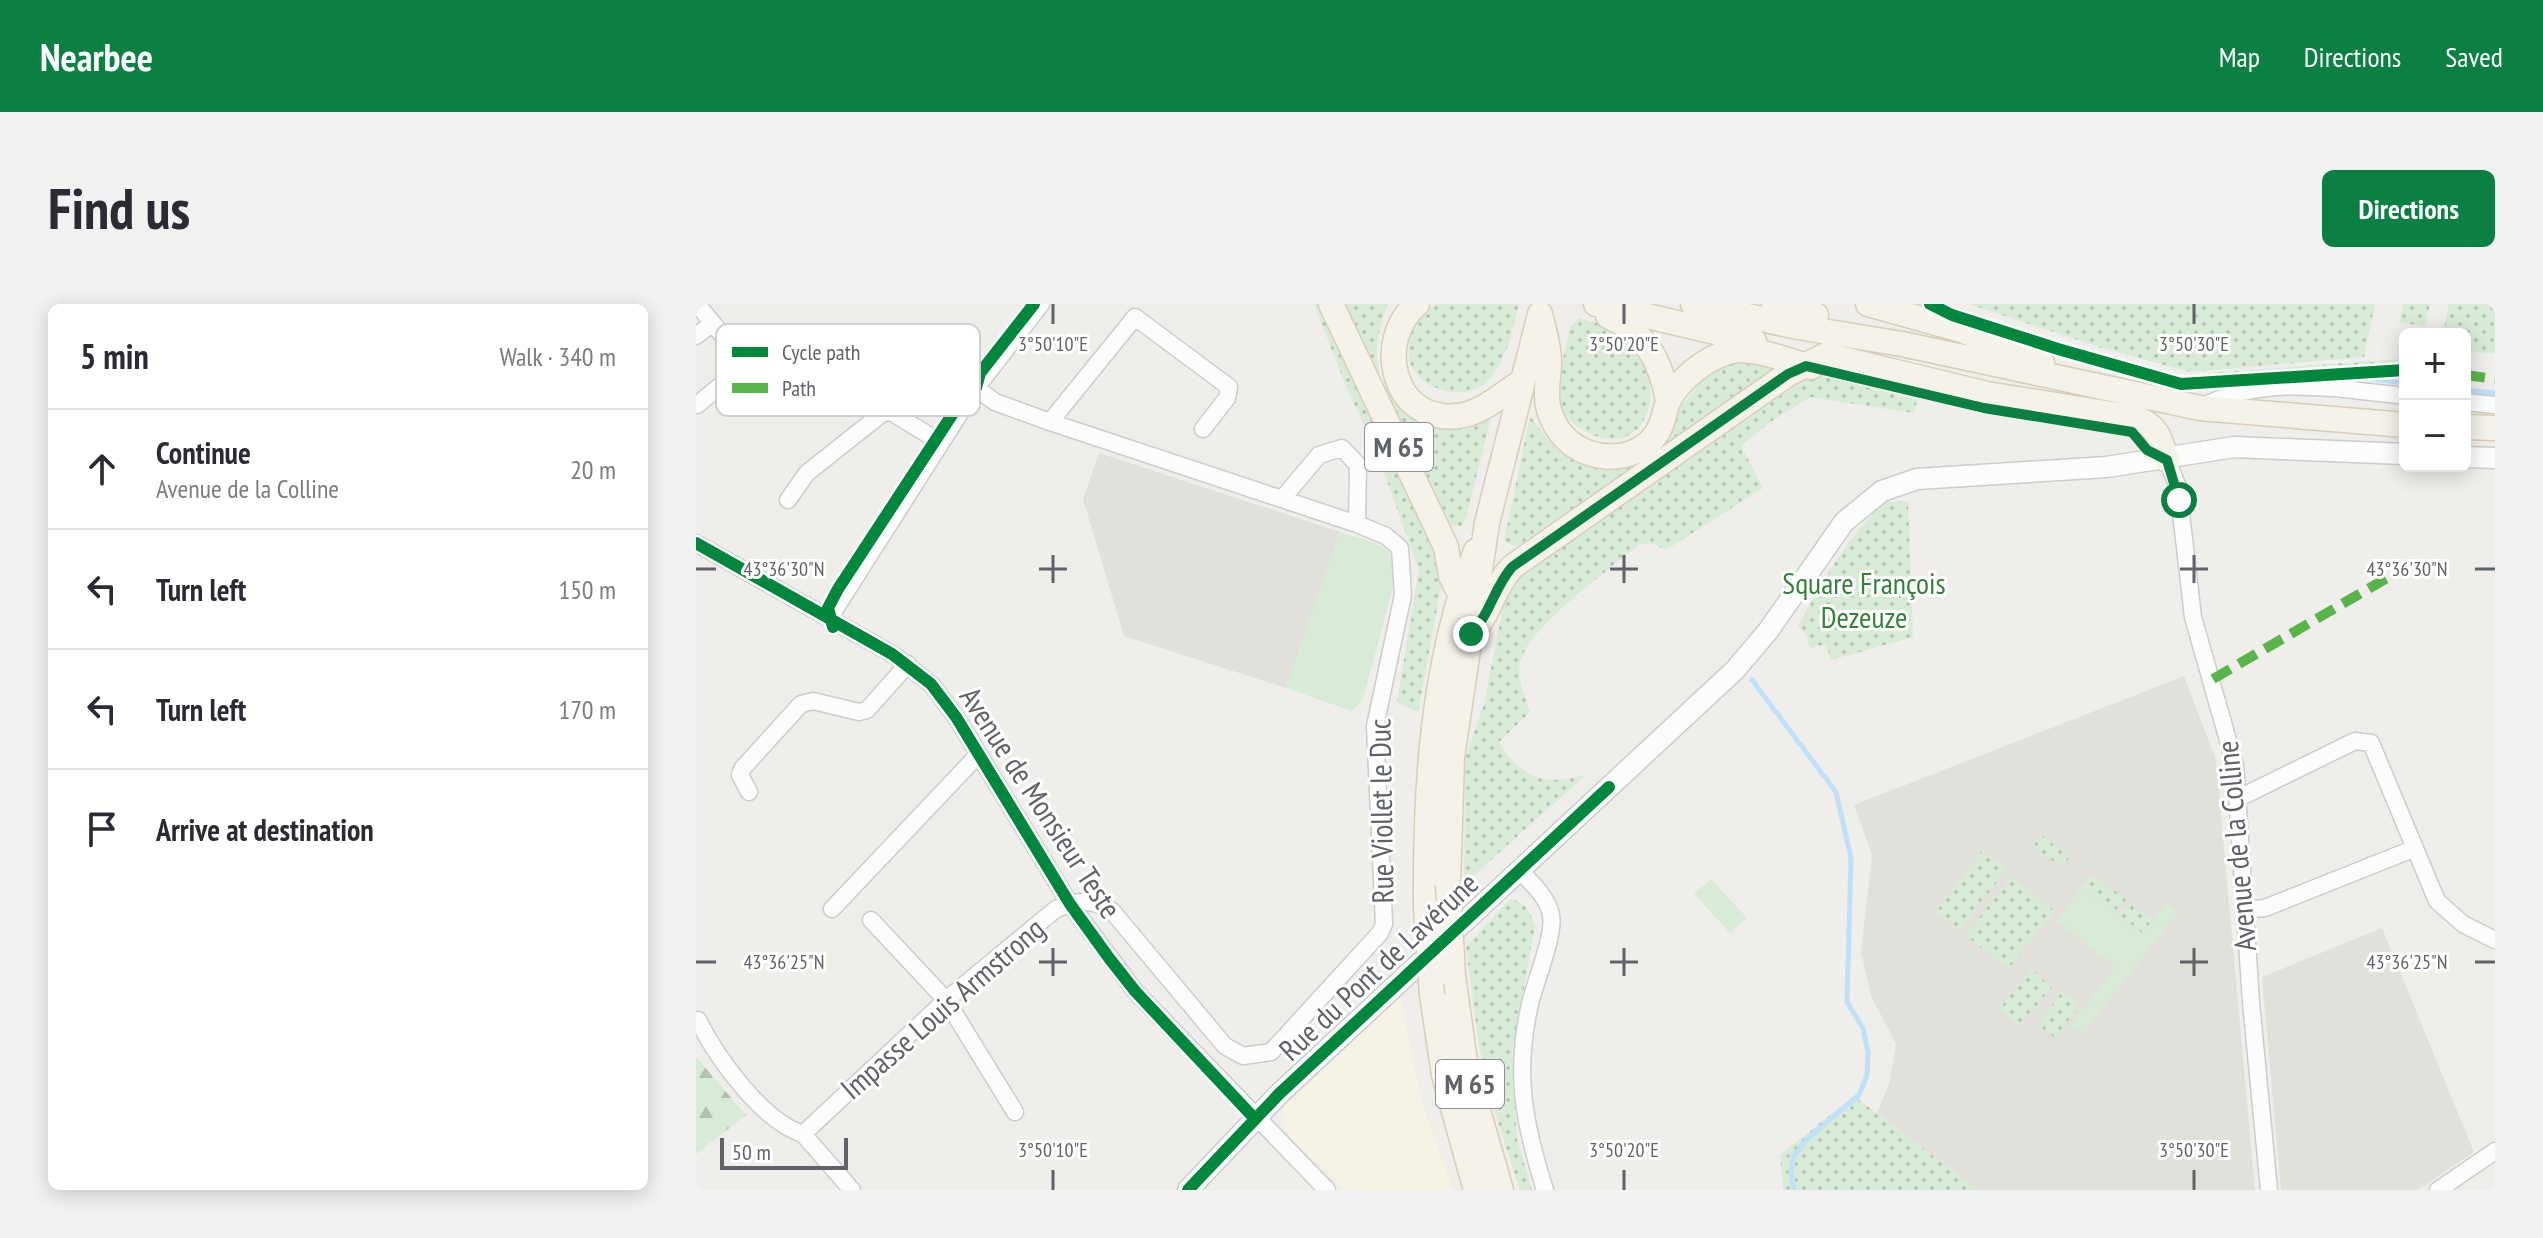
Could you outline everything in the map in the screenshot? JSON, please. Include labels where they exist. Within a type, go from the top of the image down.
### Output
[{"type":"main road","name":"M 65","points":[[1331,304],[1434,521],[1459,592],[1441,686],[1427,788],[1426,907],[1432,995],[1444,1075],[1476,1190]]},
{"type":"main road","points":[[1417,304],[1407,312],[1396,331],[1391,357],[1395,379],[1419,408],[1455,416],[1478,411],[1521,382]]},
{"type":"main road","points":[[1542,309],[1549,354],[1546,391],[1549,409],[1562,436],[1575,448],[1618,457],[1644,448],[1661,426],[1668,401],[1665,378],[1643,339],[1620,321],[1584,304]]},
{"type":"main road","points":[[1596,304],[1816,360],[1984,408],[2132,432],[2147,450],[2167,460]]},
{"type":"main road","points":[[1693,304],[1798,327],[1902,344]]},
{"type":"main road","points":[[1774,304],[1902,344],[1963,359],[2200,408],[2399,425]]},
{"type":"main road","points":[[1868,304],[1898,309],[1961,330],[2111,390]]},
{"type":"main road","points":[[1459,592],[1487,523],[1542,309]]},
{"type":"main road","points":[[1668,401],[1699,367],[1729,351],[1743,350],[1816,360]]},
{"type":"main road","points":[[1471,634],[1487,617],[1495,592],[1512,567],[1788,374],[1816,360],[1848,352],[1963,359]]},
{"type":"main road","points":[[2471,427],[2495,428]]},
{"type":"main road","name":"M 65","points":[[1487,523],[1452,757],[1448,885],[1453,976],[1466,1069],[1501,1190]]},
{"type":"street","points":[[697,304],[716,327]]},
{"type":"street","points":[[980,383],[1041,304]]},
{"type":"street","points":[[1050,422],[1135,317],[1229,387],[1227,398],[1203,429]]},
{"type":"street","points":[[696,336],[713,323]]},
{"type":"street","points":[[2200,408],[2241,392],[2273,387],[2333,388],[2399,395]]},
{"type":"street","points":[[697,405],[716,389]]},
{"type":"street","name":"Rue Viollet le Duc","points":[[980,391],[995,402],[1050,422],[1357,524],[1386,536],[1403,556],[1403,595],[1375,726],[1385,916],[1380,933],[1271,1052],[1243,1056],[1225,1046],[1112,911],[1091,901],[1070,904]]},
{"type":"street","points":[[2471,403],[2495,405]]},
{"type":"street","points":[[788,500],[807,473],[879,416]]},
{"type":"street","points":[[898,416],[940,442]]},
{"type":"street","points":[[830,617],[957,416]]},
{"type":"street","name":"Rue du Pont de Lavérune","points":[[1188,1190],[1255,1119],[1735,670],[1806,578],[1836,530],[1882,491],[1917,479],[2167,460],[2218,448],[2255,446],[2399,454]]},
{"type":"street","points":[[1282,499],[1319,455],[1342,448],[1358,465],[1357,524]]},
{"type":"street","points":[[2471,457],[2495,458]]},
{"type":"street","name":"Avenue de la Colline","points":[[2167,460],[2178,487],[2193,617],[2228,734],[2239,798],[2244,910],[2269,1190]]},
{"type":"street","name":"Avenue de Monsieur Teste","points":[[696,543],[908,664],[940,694],[1070,904],[1135,991],[1255,1119],[1327,1190]]},
{"type":"street","points":[[749,792],[740,775],[742,769],[801,704],[813,701],[859,712],[867,710],[908,664]]},
{"type":"street","points":[[2239,798],[2355,741],[2371,743],[2431,891],[2445,910],[2495,940]]},
{"type":"street","points":[[832,909],[978,755]]},
{"type":"street","points":[[2244,910],[2265,908],[2413,849]]},
{"type":"street","points":[[1520,871],[1545,899],[1552,916],[1529,1008],[1521,1069],[1526,1132],[1545,1190]]},
{"type":"street","name":"Impasse Louis Armstrong","points":[[803,1134],[946,1000],[1056,909],[1070,904]]},
{"type":"street","points":[[871,920],[946,1000],[1015,1112]]},
{"type":"street","points":[[698,1020],[712,1047],[776,1121],[803,1134],[852,1190]]},
{"type":"street","points":[[2438,1190],[2495,1151]]},
{"type":"shaded area","points":[[1099,453],[1340,532],[1286,688],[1124,636],[1083,499]]},
{"type":"shaded area","points":[[2184,676],[2216,760],[2255,1190],[1978,1190],[1877,1113],[1889,1084],[1896,1044],[1871,996],[1861,952],[1872,855],[1854,805]]},
{"type":"shaded area","points":[[2382,928],[2474,1152],[2418,1190],[2281,1190],[2262,977]]},
{"type":"shaded area","points":[[1400,998],[1422,1103],[1453,1190],[1345,1190],[1285,1132],[1284,1106]]},
{"type":"green space","points":[[1314,304],[1320,304],[1437,552],[1443,576],[1418,712],[1397,702],[1419,570],[1376,450],[1348,391]]},
{"type":"green space","points":[[1345,304],[1388,304],[1379,334],[1377,360],[1383,383],[1394,400],[1412,413],[1434,421],[1461,423],[1491,418],[1466,518],[1461,526],[1452,526],[1442,517]]},
{"type":"green space","points":[[1436,304],[1519,304],[1504,357],[1485,383],[1476,389],[1455,392],[1434,387],[1416,374],[1411,365],[1408,349],[1412,322]]},
{"type":"green space","points":[[1969,304],[2375,304],[2364,357],[2191,372],[2102,348]]},
{"type":"green space","points":[[2403,304],[2430,304],[2425,326],[2399,322]]},
{"type":"green space","points":[[2449,304],[2495,304],[2495,353],[2471,352],[2471,328],[2444,328]]},
{"type":"green space","points":[[1580,318],[1615,331],[1635,349],[1646,370],[1650,392],[1647,412],[1638,428],[1624,437],[1604,438],[1580,428],[1566,416],[1560,403],[1561,372],[1570,327]]},
{"type":"green space","points":[[2399,359],[2399,364],[2368,365],[2331,374],[2208,377],[2208,373]]},
{"type":"green space","points":[[1731,364],[1772,365],[1774,373],[1526,543],[1514,546],[1504,541],[1530,416],[1548,440],[1585,466],[1608,468],[1663,442],[1670,434],[1682,405],[1706,375]]},
{"type":"green space","points":[[1806,372],[1917,400],[1914,413],[1810,397],[1767,424],[1741,446],[1763,488],[1666,550],[1651,543],[1640,544],[1591,583],[1537,633],[1526,649],[1519,669],[1530,712],[1499,742],[1517,764],[1536,777],[1559,780],[1587,774],[1464,884],[1465,759],[1484,704],[1505,596],[1529,566]]},
{"type":"green space","name":"Square François Dezeuze","points":[[1908,501],[1913,637],[1831,660],[1826,644],[1810,648],[1806,635],[1798,626],[1837,560],[1885,502]]},
{"type":"green space","points":[[1340,532],[1383,548],[1394,562],[1397,572],[1363,699],[1352,711],[1286,688]]},
{"type":"green space","points":[[2042,835],[2070,858],[2060,866],[2033,846]]},
{"type":"green space","points":[[1982,851],[2007,869],[1960,930],[1936,912]]},
{"type":"green space","points":[[2093,875],[2127,900],[2114,911],[2082,887]]},
{"type":"green space","points":[[2012,877],[2055,911],[2008,969],[1965,935]]},
{"type":"green space","points":[[1711,879],[1747,918],[1730,933],[1694,894]]},
{"type":"green space","points":[[2082,887],[2142,933],[2166,903],[2178,913],[2082,1035],[2070,1025],[2116,967],[2056,921]]},
{"type":"green space","points":[[1510,899],[1527,908],[1535,926],[1512,1054],[1517,1139],[1532,1190],[1520,1190],[1493,1106],[1479,1046],[1466,947]]},
{"type":"green space","points":[[2131,904],[2153,920],[2142,933],[2118,914]]},
{"type":"green space","points":[[2032,970],[2052,987],[2019,1026],[1999,1009]]},
{"type":"green space","points":[[2062,992],[2080,1005],[2055,1038],[2038,1025]]},
{"type":"green space","points":[[696,1057],[746,1115],[696,1154]]},
{"type":"green space","points":[[1854,1096],[1978,1190],[1783,1190],[1780,1155]]},
{"type":"waterway","points":[[2365,378],[2399,382]]},
{"type":"waterway","points":[[2471,391],[2495,393]]},
{"type":"waterway","points":[[1752,680],[1836,792],[1851,858],[1847,1002],[1863,1028],[1868,1052],[1867,1075],[1859,1095],[1807,1139],[1794,1156],[1791,1172],[1794,1190]]},
{"type":"marked path","points":[[2471,376],[2495,379]]},
{"type":"marked path","points":[[2213,679],[2387,578]]},
{"type":"cycle path","points":[[980,373],[1034,304]]},
{"type":"cycle path","points":[[1930,304],[1952,315],[2058,349],[2181,384],[2399,370]]},
{"type":"cycle path","points":[[833,627],[828,608],[838,589],[951,416]]},
{"type":"cycle path","points":[[696,543],[892,654],[931,684],[956,717],[1070,904],[1109,958],[1135,991],[1255,1119]]},
{"type":"cycle path","points":[[1188,1190],[1279,1094],[1609,787]]},
{"type":"route","points":[[1471,634],[1487,617],[1495,592],[1512,567],[1788,374],[1806,366],[1984,408],[2132,432],[2140,437],[2147,450],[2167,460],[2178,487],[2179,500]]}]
